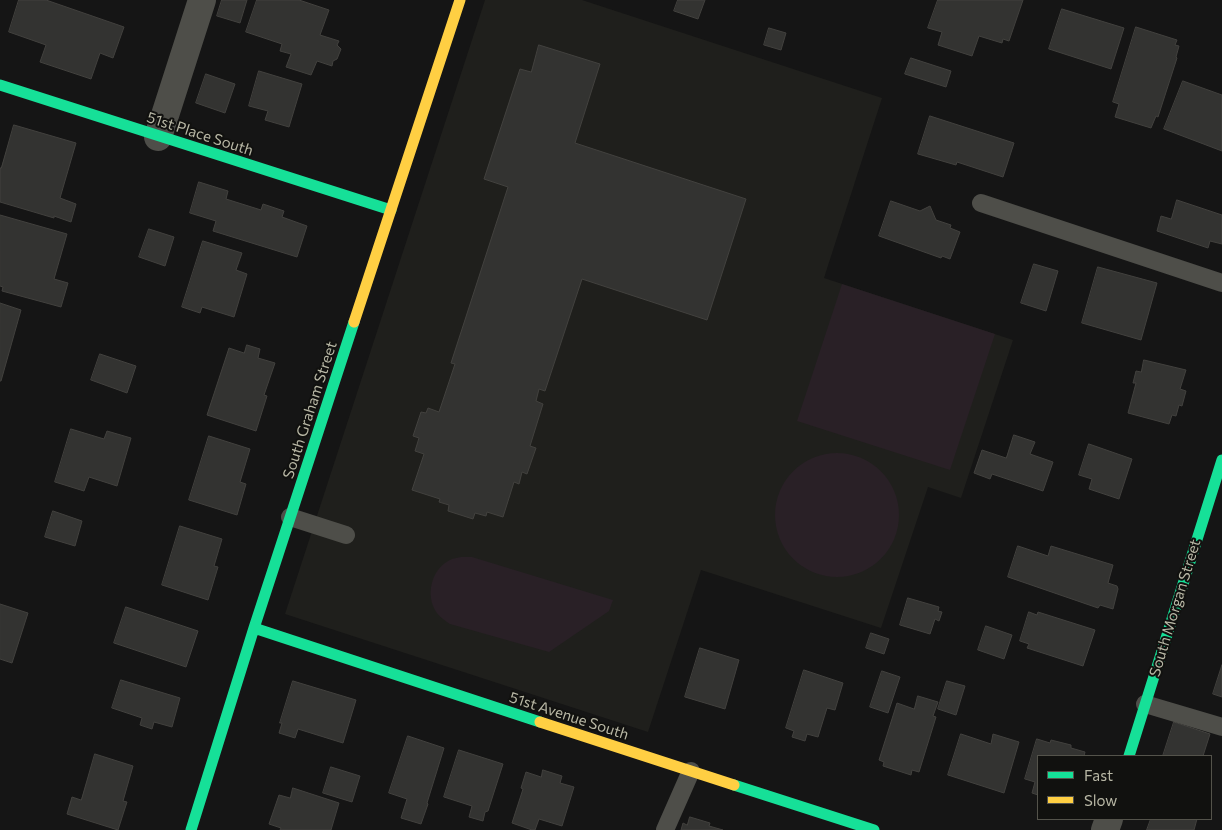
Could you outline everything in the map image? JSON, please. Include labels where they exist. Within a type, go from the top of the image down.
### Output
[{"type":"street","points":[[158,137],[202,0]]},
{"type":"street","name":"South Graham Street","points":[[191,830],[254,628],[460,0]]},
{"type":"street","name":"51st Place South","points":[[0,85],[391,210]]},
{"type":"street","name":"South Morgan Street","points":[[1129,755],[1222,460]]},
{"type":"street","name":"51st Avenue South","points":[[254,628],[874,830]]},
{"type":"lane","points":[[981,203],[1222,283]]},
{"type":"lane","points":[[290,517],[346,535]]},
{"type":"lane","points":[[1145,704],[1222,727]]},
{"type":"lane","points":[[665,830],[691,771]]},
{"type":"shaded area","points":[[485,0],[582,0],[882,98],[824,278],[1013,340],[961,498],[928,487],[881,628],[701,570],[648,732],[285,614]]},
{"type":"shaded area","points":[[842,284],[995,334],[950,470],[797,421]]},
{"type":"shaded area","points":[[837,453],[861,458],[881,471],[894,491],[899,515],[894,539],[881,559],[861,572],[837,577],[813,572],[793,559],[780,539],[775,515],[780,491],[793,471],[813,458]]},
{"type":"shaded area","points":[[472,557],[613,600],[609,611],[549,652],[450,624],[435,611],[431,587],[439,568],[451,559]]},
{"type":"building","points":[[19,0],[46,0],[124,27],[113,58],[100,53],[91,79],[40,62],[46,45],[9,32]]},
{"type":"building","points":[[222,0],[247,0],[240,23],[217,16]]},
{"type":"building","points":[[257,0],[299,0],[329,10],[320,35],[339,41],[337,45],[341,49],[332,66],[317,61],[311,75],[286,67],[291,54],[280,51],[282,44],[246,32]]},
{"type":"building","points":[[678,0],[705,0],[698,19],[674,11]]},
{"type":"building","points":[[938,0],[1023,0],[1009,41],[1003,39],[1002,43],[979,36],[972,56],[938,45],[942,32],[928,28]]},
{"type":"building","points":[[1062,9],[1124,28],[1111,69],[1049,49]]},
{"type":"building","points":[[1136,27],[1177,40],[1175,45],[1179,46],[1158,117],[1156,116],[1151,128],[1115,117],[1119,104],[1113,102]]},
{"type":"building","points":[[769,28],[786,33],[781,50],[764,45]]},
{"type":"building","points":[[539,45],[600,64],[575,143],[746,199],[707,320],[582,279],[545,391],[539,389],[536,401],[543,404],[530,446],[536,448],[527,474],[522,472],[519,484],[514,482],[503,517],[487,512],[486,516],[475,513],[473,519],[448,511],[449,505],[439,502],[440,499],[412,490],[424,454],[415,451],[419,438],[413,436],[421,412],[426,413],[428,408],[439,412],[455,364],[451,363],[508,187],[484,179],[520,69],[531,72]]},
{"type":"building","points":[[911,58],[951,71],[946,87],[905,74]]},
{"type":"building","points":[[259,71],[302,84],[289,127],[265,120],[268,111],[249,106]]},
{"type":"building","points":[[206,74],[235,84],[225,113],[196,103]]},
{"type":"building","points":[[1183,81],[1222,95],[1222,151],[1164,129]]},
{"type":"building","points":[[930,116],[1014,143],[1003,177],[957,162],[956,165],[918,154]]},
{"type":"building","points":[[14,125],[76,143],[60,198],[76,204],[71,222],[0,202],[0,168]]},
{"type":"building","points":[[199,182],[228,191],[226,199],[261,210],[263,204],[284,211],[282,217],[307,226],[297,257],[213,231],[216,221],[190,213]]},
{"type":"building","points":[[1177,200],[1222,215],[1222,244],[1210,241],[1208,248],[1157,231],[1161,216],[1171,219]]},
{"type":"building","points":[[891,201],[920,211],[930,206],[936,220],[951,225],[950,228],[960,232],[950,259],[942,256],[941,258],[879,236]]},
{"type":"building","points":[[0,215],[67,234],[54,279],[68,283],[61,307],[2,291],[3,287],[0,286]]},
{"type":"building","points":[[149,229],[174,237],[165,266],[139,257]]},
{"type":"building","points":[[203,241],[242,253],[236,270],[247,274],[234,317],[202,307],[200,313],[182,307]]},
{"type":"building","points":[[1034,264],[1058,271],[1046,311],[1021,303]]},
{"type":"building","points":[[1098,267],[1157,283],[1141,340],[1082,323]]},
{"type":"building","points":[[0,303],[21,310],[1,381],[0,381]]},
{"type":"building","points":[[247,345],[260,349],[258,358],[275,363],[264,395],[267,396],[256,431],[207,415],[229,348],[244,353]]},
{"type":"building","points":[[100,354],[136,366],[127,393],[91,380]]},
{"type":"building","points":[[1144,360],[1186,370],[1180,389],[1186,391],[1182,406],[1179,405],[1176,416],[1172,415],[1169,424],[1128,413],[1136,383],[1133,383],[1136,371],[1141,372]]},
{"type":"building","points":[[71,429],[104,439],[107,431],[131,438],[117,486],[89,477],[84,491],[55,482]]},
{"type":"building","points":[[1014,435],[1035,442],[1030,454],[1053,462],[1043,491],[992,474],[990,479],[974,473],[982,450],[1006,458]]},
{"type":"building","points":[[209,436],[250,449],[240,482],[246,484],[237,515],[189,500]]},
{"type":"building","points":[[1089,444],[1132,459],[1119,499],[1089,489],[1092,479],[1079,475]]},
{"type":"building","points":[[53,511],[82,521],[75,546],[45,537]]},
{"type":"building","points":[[180,526],[222,539],[214,566],[218,567],[208,600],[162,585]]},
{"type":"building","points":[[1018,546],[1048,556],[1051,546],[1113,565],[1108,583],[1117,586],[1118,589],[1113,609],[1100,605],[1098,608],[1008,577]]},
{"type":"building","points":[[908,598],[939,607],[938,611],[942,612],[939,621],[935,619],[930,634],[900,625]]},
{"type":"building","points":[[0,604],[28,613],[12,663],[0,659]]},
{"type":"building","points":[[126,607],[198,631],[186,667],[114,643]]},
{"type":"building","points":[[1029,612],[1037,615],[1038,612],[1095,630],[1083,666],[1027,648],[1029,644],[1020,641]]},
{"type":"building","points":[[986,626],[1012,635],[1004,659],[978,650]]},
{"type":"building","points":[[871,633],[889,639],[884,654],[866,648]]},
{"type":"building","points":[[700,648],[739,660],[725,709],[685,697]]},
{"type":"building","points":[[1222,665],[1222,697],[1213,694]]},
{"type":"building","points":[[804,670],[843,683],[835,710],[827,708],[818,737],[807,734],[805,741],[792,737],[794,731],[786,728]]},
{"type":"building","points":[[882,671],[900,677],[888,713],[870,707]]},
{"type":"building","points":[[121,680],[180,698],[172,727],[154,722],[152,729],[140,725],[142,718],[112,708]]},
{"type":"building","points":[[293,681],[356,700],[343,743],[298,729],[295,738],[279,733],[282,723],[280,723]]},
{"type":"building","points":[[947,681],[965,686],[956,715],[938,709]]},
{"type":"building","points":[[918,696],[938,702],[933,716],[936,717],[919,772],[912,770],[911,775],[883,766],[884,762],[879,760],[897,703],[914,709]]},
{"type":"building","points":[[1174,722],[1210,734],[1203,755],[1163,755]]},
{"type":"building","points":[[961,734],[991,744],[993,734],[1019,742],[1004,793],[948,775]]},
{"type":"building","points":[[408,736],[444,748],[421,824],[401,818],[407,799],[389,793]]},
{"type":"building","points":[[1037,739],[1050,743],[1051,740],[1071,745],[1071,748],[1085,752],[1084,755],[1037,755],[1037,795],[1032,793],[1035,782],[1025,779]]},
{"type":"building","points":[[459,750],[503,764],[483,821],[469,817],[472,806],[444,797]]},
{"type":"building","points":[[95,754],[133,766],[123,801],[127,802],[118,830],[67,814],[72,797],[81,800]]},
{"type":"building","points":[[331,767],[360,776],[352,802],[323,793]]},
{"type":"building","points":[[543,770],[562,776],[560,783],[574,787],[562,826],[539,819],[535,830],[532,830],[512,823],[523,789],[521,788],[526,772],[541,777]]},
{"type":"building","points":[[293,788],[339,803],[331,830],[280,830],[281,828],[269,824],[279,795],[290,798]]},
{"type":"building","points":[[690,817],[710,823],[709,826],[723,830],[681,830],[683,823],[687,825]]},
{"type":"building","points":[[1151,820],[1197,820],[1194,830],[1147,830]]},
{"type":"traffic: fast","points":[[0,85],[391,210]]},
{"type":"traffic: fast","points":[[191,830],[254,628],[354,322]]},
{"type":"traffic: fast","points":[[1129,755],[1222,460]]},
{"type":"traffic: fast","points":[[254,628],[540,722]]},
{"type":"traffic: fast","points":[[734,785],[874,830]]},
{"type":"traffic: slow","points":[[354,322],[460,0]]},
{"type":"traffic: slow","points":[[540,722],[734,785]]}]
